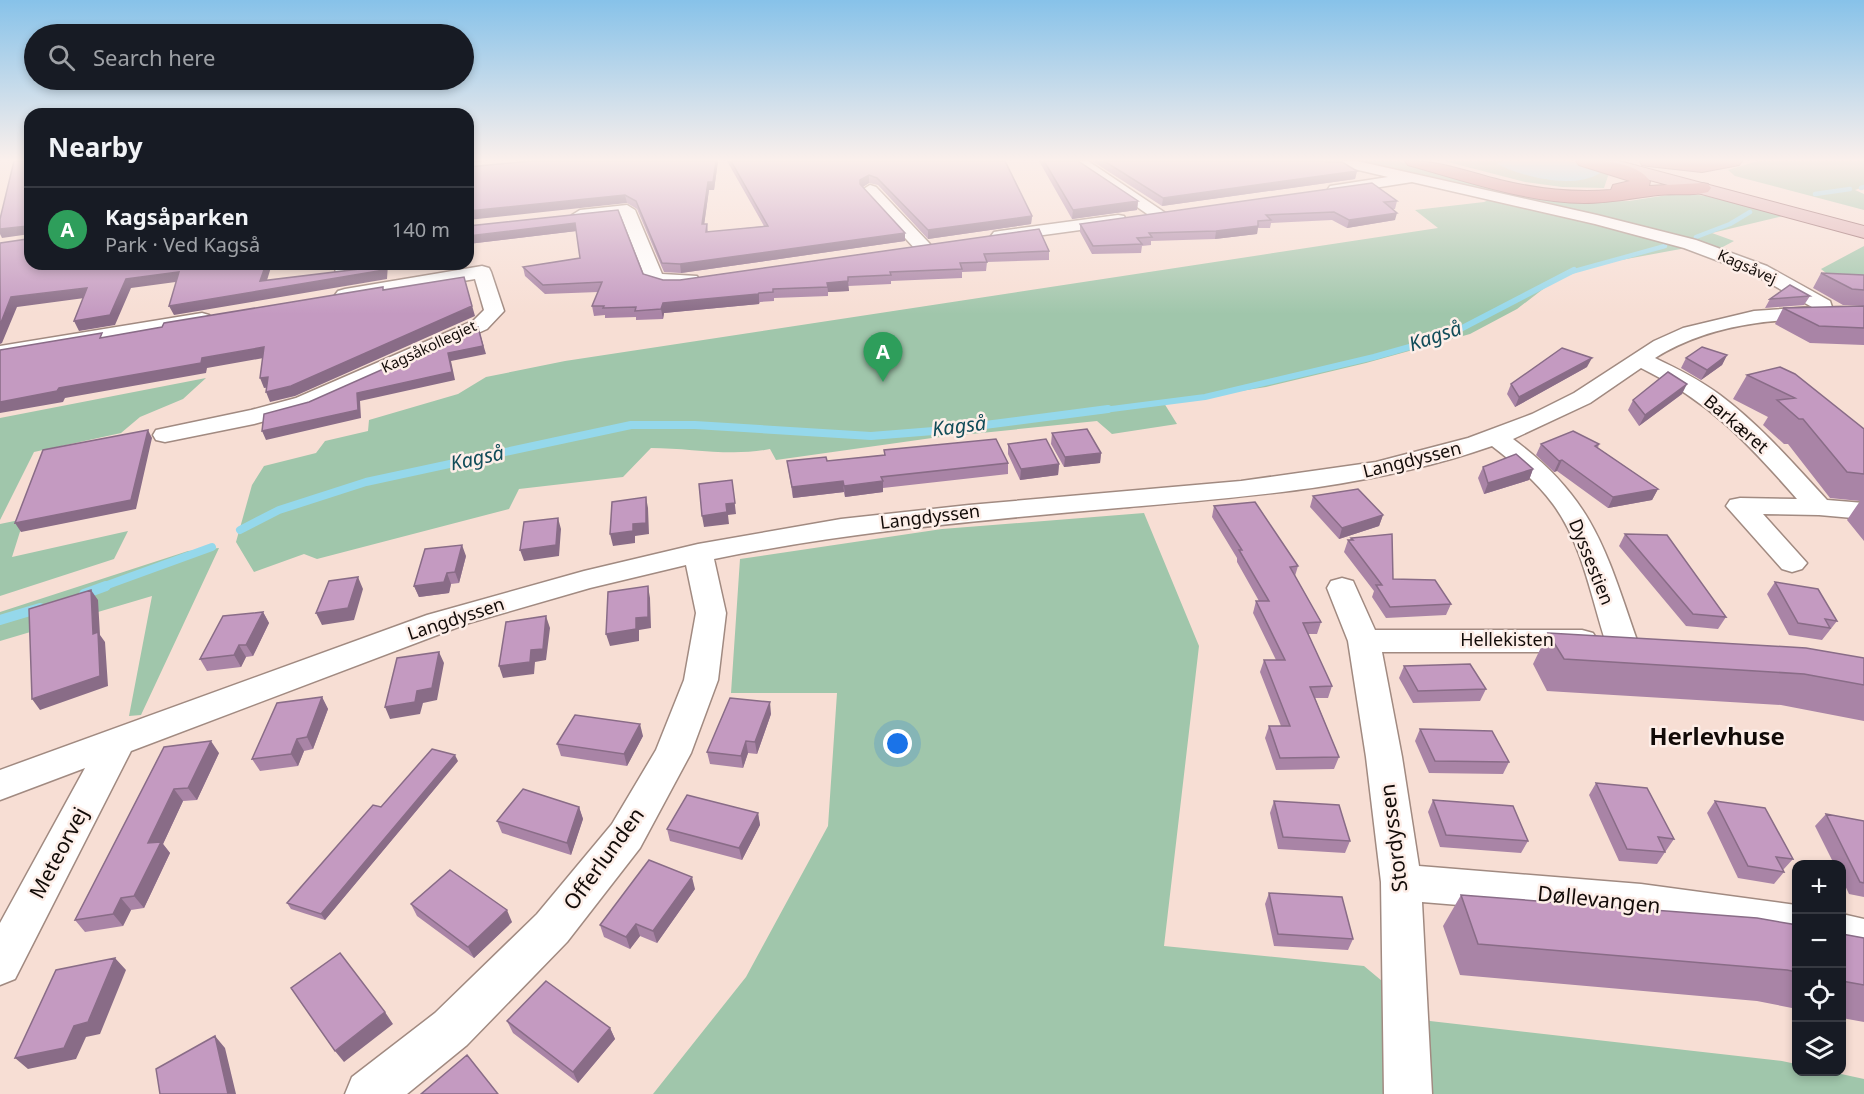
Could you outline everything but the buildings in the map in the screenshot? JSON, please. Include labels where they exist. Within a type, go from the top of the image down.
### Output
[{"type":"main road","points":[[1789,212],[1864,232]]},
{"type":"main road","points":[[1844,212],[1864,217]]},
{"type":"street","points":[[568,216],[607,212]]},
{"type":"street","points":[[628,212],[654,278],[665,281],[704,278]]},
{"type":"street","points":[[893,212],[929,246],[900,250]]},
{"type":"street","points":[[982,238],[1165,213],[1163,212]]},
{"type":"street","name":"Kagsåvej","points":[[1568,212],[1690,244],[1760,270],[1836,312]]},
{"type":"street","name":"Kagsåkollegiet","points":[[165,435],[255,417],[304,403],[480,325],[494,311],[482,272],[326,298]]},
{"type":"street","name":"Langdyssen","points":[[0,785],[455,617],[698,553],[798,534],[967,512],[1264,488],[1339,477],[1409,463],[1497,438],[1546,417],[1588,395],[1662,344],[1693,330],[1763,316],[1836,312],[1863,324]]},
{"type":"street","points":[[0,352],[226,315]]},
{"type":"street","name":"Barkæret","points":[[1640,359],[1676,377],[1722,407],[1759,442],[1819,507]]},
{"type":"street","name":"Dyssestien","points":[[1497,438],[1529,463],[1556,490],[1577,520],[1634,644]]},
{"type":"street","points":[[1792,563],[1740,506],[1819,507],[1864,511]]},
{"type":"street","name":"Offerlunden","points":[[369,1094],[451,1029],[552,928],[626,836],[674,753],[701,680],[711,613],[698,553]]},
{"type":"street","name":"Stordyssen","points":[[1342,588],[1364,641],[1384,757],[1401,882],[1408,1094]]},
{"type":"street","name":"Hellekisten","points":[[1364,641],[1557,640],[1634,644]]},
{"type":"street","name":"Meteorvej","points":[[0,964],[118,741]]},
{"type":"street","name":"Døllevangen","points":[[1401,882],[1641,903],[1792,923]]},
{"type":"street","points":[[1846,934],[1864,938]]},
{"type":"green space","points":[[1418,212],[1768,212],[1783,216],[1712,233],[1734,241],[1717,250],[1686,248],[1594,265],[1560,276],[1517,309],[1470,334],[1366,363],[1266,387],[1164,403],[1177,424],[1112,434],[1097,421],[932,438],[776,460],[770,449],[725,452],[651,448],[623,477],[519,489],[509,509],[317,559],[304,554],[254,572],[236,542],[252,485],[264,466],[316,453],[325,441],[368,431],[369,420],[458,394],[486,377],[565,361],[1438,228]]},
{"type":"green space","points":[[1864,246],[1864,276],[1826,273],[1821,269]]},
{"type":"green space","points":[[206,378],[183,399],[140,417],[121,433],[34,452],[0,520],[0,418]]},
{"type":"green space","points":[[1144,513],[1199,646],[1164,946],[1364,966],[1430,1021],[1782,1061],[1792,1063],[1792,1076],[1846,1075],[1864,1079],[1864,1094],[653,1094],[746,977],[828,826],[837,693],[731,693],[740,559],[942,529]]},
{"type":"green space","points":[[24,519],[12,557],[128,531],[114,559],[0,596],[0,524]]},
{"type":"green space","points":[[219,548],[141,715],[129,716],[152,596],[0,641],[0,612],[188,551]]},
{"type":"waterway","name":"Kagså","points":[[1696,237],[1730,224],[1750,212]]},
{"type":"waterway","name":"Kagså","points":[[1571,272],[1665,246]]},
{"type":"waterway","name":"Kagså","points":[[1096,411],[1205,397],[1374,357],[1445,337],[1574,270]]},
{"type":"waterway","name":"Kagså","points":[[240,530],[279,510],[366,482],[631,425],[695,425],[871,436],[946,430],[1108,409]]},
{"type":"waterway","name":"Kagså","points":[[102,587],[212,547]]},
{"type":"waterway","name":"Kagså","points":[[84,594],[106,586]]},
{"type":"waterway","name":"Kagså","points":[[0,620],[40,608]]},
{"type":"place","name":"Kagsåparken","points":[[883,382]]},
{"type":"district","name":"Herlevhuse","points":[[1717,737]]}]
